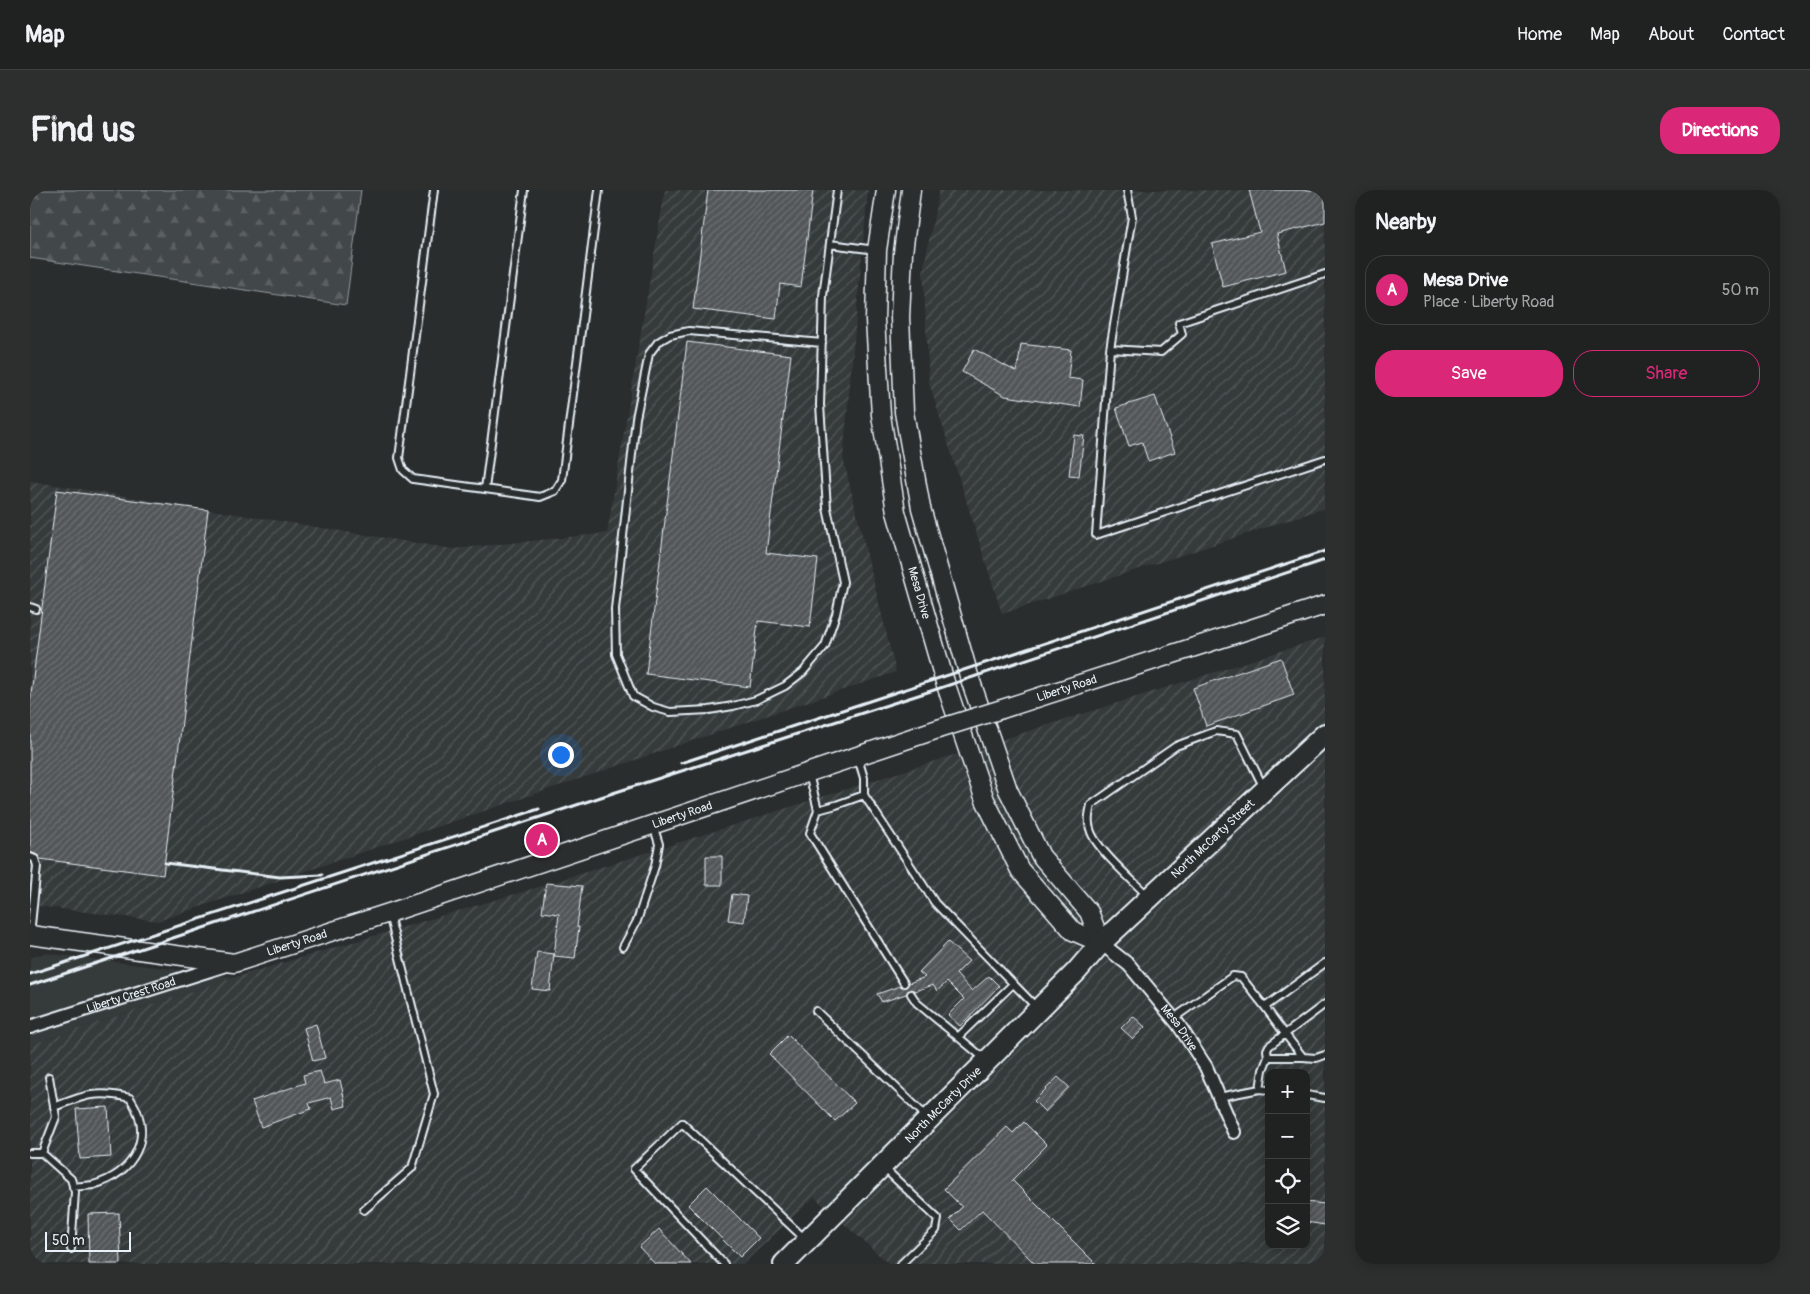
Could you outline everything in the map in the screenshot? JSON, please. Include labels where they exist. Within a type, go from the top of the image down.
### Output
[{"type":"main road","name":"Mesa Drive","points":[[886,190],[877,250],[875,320],[881,415],[896,512],[945,684],[985,800],[1020,870],[1073,931],[1101,943]]},
{"type":"main road","name":"Mesa Drive","points":[[911,190],[903,253],[900,317],[904,412],[920,508],[969,676],[1008,790],[1041,856],[1089,912],[1101,943]]},
{"type":"main road","points":[[877,250],[903,253]]},
{"type":"main road","name":"Liberty Road","points":[[30,935],[234,962],[388,913],[938,729],[1325,605]]},
{"type":"main road","name":"North McCarty Street","points":[[1101,943],[1325,734]]},
{"type":"main road","name":"North McCarty Drive","points":[[786,1263],[1101,943]]},
{"type":"street","name":"Mesa Drive","points":[[1101,943],[1129,965],[1174,1018],[1206,1067],[1234,1132]]},
{"type":"street","name":"Liberty Crest Road","points":[[30,1027],[234,962]]},
{"type":"lane","points":[[434,190],[399,458],[403,470],[413,479],[540,497],[555,491],[562,480],[599,190]]},
{"type":"lane","points":[[485,489],[524,190]]},
{"type":"lane","points":[[822,343],[689,331],[670,335],[658,342],[649,354],[636,418],[615,609],[616,654],[633,696],[653,707],[670,712],[709,710],[756,700],[785,686],[803,672],[825,646],[836,614],[843,582],[827,508],[820,405],[822,343],[823,296],[837,190]]},
{"type":"lane","points":[[1127,190],[1132,217],[1110,349],[1096,535],[1325,459]]},
{"type":"lane","points":[[830,244],[877,250]]},
{"type":"lane","points":[[1110,349],[1161,352],[1182,334],[1179,322],[1325,274]]},
{"type":"lane","points":[[1149,898],[1105,852],[1091,833],[1088,820],[1091,805],[1176,746],[1216,732],[1237,734],[1265,790]]},
{"type":"lane","points":[[857,756],[864,778],[864,794],[935,903],[1038,1009]]},
{"type":"lane","points":[[808,772],[818,810],[810,833],[904,983]]},
{"type":"lane","points":[[818,810],[864,794]]},
{"type":"lane","points":[[623,947],[637,920],[655,866],[659,844],[653,824]]},
{"type":"lane","points":[[30,858],[34,859],[37,866],[30,935]]},
{"type":"lane","points":[[364,1210],[412,1168],[434,1094],[388,913]]},
{"type":"lane","points":[[1265,1007],[1325,963]]},
{"type":"lane","points":[[1174,1018],[1223,983],[1238,975],[1241,976],[1303,1057]]},
{"type":"lane","points":[[958,1037],[1014,984]]},
{"type":"lane","points":[[911,994],[917,1003],[987,1060]]},
{"type":"lane","points":[[1260,1089],[1269,1046],[1325,1004]]},
{"type":"lane","points":[[816,1011],[929,1119]]},
{"type":"lane","points":[[1268,1057],[1316,1058],[1325,1055]]},
{"type":"lane","points":[[42,1152],[56,1118],[49,1078]]},
{"type":"lane","points":[[1219,1097],[1265,1090]]},
{"type":"lane","points":[[54,1107],[74,1099],[101,1093],[118,1095],[130,1098],[137,1109],[140,1120],[142,1135],[140,1146],[133,1160],[116,1175],[93,1184],[73,1187]]},
{"type":"lane","points":[[1310,1096],[1325,1098]]},
{"type":"lane","points":[[724,1264],[634,1169],[682,1123],[807,1241]]},
{"type":"lane","points":[[30,1153],[42,1152],[71,1180],[75,1192],[71,1249]]},
{"type":"lane","points":[[882,1166],[938,1219],[936,1230],[901,1264]]},
{"type":"shaded area","points":[[665,190],[868,190],[843,458],[896,672],[158,921],[30,905],[30,481],[453,549],[607,533]]},
{"type":"shaded area","points":[[939,190],[1325,190],[1325,508],[1002,614],[929,383],[923,271]]},
{"type":"shaded area","points":[[1325,637],[1325,1264],[889,1264],[814,1197],[743,1264],[30,1264],[30,1045],[235,977],[529,890]]},
{"type":"shaded area","points":[[44,953],[235,977],[30,1045],[30,958]]},
{"type":"green space","points":[[30,190],[361,190],[346,305],[30,258]]},
{"type":"building","points":[[708,190],[813,190],[801,287],[780,284],[776,319],[693,309]]},
{"type":"building","points":[[1249,190],[1325,190],[1325,222],[1277,234],[1286,271],[1223,287],[1212,244],[1260,232]]},
{"type":"building","points":[[687,342],[791,355],[766,553],[818,559],[810,627],[758,621],[750,687],[646,674]]},
{"type":"building","points":[[1021,344],[1071,350],[1068,378],[1083,380],[1080,407],[1005,396],[962,372],[974,349],[1017,372]]},
{"type":"building","points":[[1155,396],[1175,452],[1148,461],[1142,442],[1129,446],[1116,408]]},
{"type":"building","points":[[1074,435],[1084,436],[1079,476],[1069,475]]},
{"type":"building","points":[[57,490],[208,510],[163,875],[40,859],[37,855],[30,852],[30,702]]},
{"type":"building","points":[[1281,658],[1294,695],[1206,726],[1193,688]]},
{"type":"building","points":[[706,856],[722,856],[722,885],[706,885]]},
{"type":"building","points":[[546,883],[582,886],[575,958],[554,956],[559,914],[542,912]]},
{"type":"building","points":[[732,894],[747,896],[744,922],[728,920]]},
{"type":"building","points":[[948,942],[969,961],[956,974],[972,991],[989,976],[999,986],[960,1026],[948,1015],[964,999],[947,982],[937,991],[933,985],[915,991],[910,989],[906,994],[882,1002],[877,994],[900,986],[906,987],[909,983],[925,977],[919,972]]},
{"type":"building","points":[[537,952],[554,954],[550,991],[532,989]]},
{"type":"building","points":[[1133,1016],[1145,1027],[1133,1039],[1121,1028]]},
{"type":"building","points":[[316,1024],[325,1058],[313,1061],[304,1028]]},
{"type":"building","points":[[788,1035],[855,1103],[835,1121],[769,1054]]},
{"type":"building","points":[[320,1071],[324,1084],[340,1080],[346,1106],[334,1109],[331,1097],[309,1103],[311,1109],[261,1127],[252,1101],[305,1083],[303,1075]]},
{"type":"building","points":[[1058,1077],[1069,1087],[1045,1112],[1034,1101]]},
{"type":"building","points":[[108,1107],[111,1157],[80,1159],[76,1109]]},
{"type":"building","points":[[1024,1122],[1047,1145],[1012,1180],[1096,1264],[1035,1264],[982,1210],[961,1230],[950,1219],[962,1207],[944,1189],[1007,1127],[1013,1133]]},
{"type":"building","points":[[707,1186],[759,1238],[740,1257],[688,1205]]},
{"type":"building","points":[[1310,1202],[1325,1204],[1325,1225],[1310,1223]]},
{"type":"building","points":[[119,1213],[121,1264],[89,1264],[88,1214]]},
{"type":"building","points":[[659,1229],[691,1264],[655,1264],[639,1247]]},
{"type":"railway","points":[[681,763],[1325,551]]},
{"type":"railway","points":[[30,985],[613,793],[934,690],[1325,560]]},
{"type":"railway","points":[[30,974],[539,809]]},
{"type":"railway","points":[[165,863],[280,877],[322,875]]},
{"type":"place","name":"Mesa Drive","points":[[542,840]]}]
